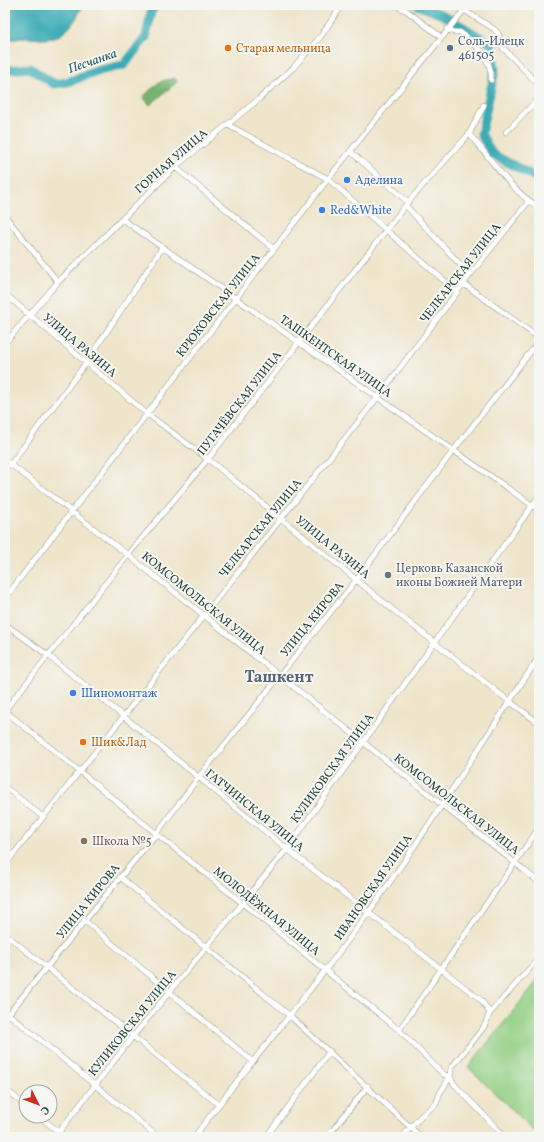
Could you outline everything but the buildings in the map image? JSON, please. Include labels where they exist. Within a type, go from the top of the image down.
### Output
[{"type":"street","name":"ГОРНАЯ УЛИЦА","points":[[5,343],[28,314],[58,282],[175,167],[197,148],[228,125],[293,68],[321,36],[342,5]]},
{"type":"street","points":[[394,5],[408,11],[441,37]]},
{"type":"street","name":"КРЮКОВСКАЯ УЛИЦА","points":[[5,598],[146,413],[328,179],[468,5]]},
{"type":"street","points":[[464,10],[494,29],[498,33],[503,48],[539,84]]},
{"type":"street","points":[[448,28],[454,32],[460,32],[479,47],[492,70],[491,80]]},
{"type":"street","points":[[506,132],[539,98]]},
{"type":"street","name":"ПУГАЧЁВСКАЯ УЛИЦА","points":[[5,710],[128,555],[208,459],[385,231],[469,134],[484,105]]},
{"type":"street","points":[[228,125],[328,179],[385,231],[457,292]]},
{"type":"street","points":[[469,134],[495,167],[529,201],[539,207]]},
{"type":"street","points":[[350,151],[407,204],[470,275]]},
{"type":"street","points":[[175,167],[274,249]]},
{"type":"street","name":"ЧЕЛКАРСКАЯ УЛИЦА","points":[[6,863],[378,397],[470,275],[529,201]]},
{"type":"street","points":[[5,216],[58,282]]},
{"type":"street","name":"ТАШКЕНТСКАЯ УЛИЦА","points":[[122,218],[162,248],[300,342],[539,510]]},
{"type":"street","points":[[10,465],[86,362],[162,248]]},
{"type":"street","points":[[464,284],[539,338]]},
{"type":"street","name":"УЛИЦА РАЗИНА","points":[[5,294],[146,413],[208,459],[434,643],[539,723]]},
{"type":"street","name":"УЛИЦА КИРОВА","points":[[6,1014],[156,834],[198,778],[357,579],[453,451],[539,341]]},
{"type":"street","name":"КОМСОМОЛЬСКАЯ УЛИЦА","points":[[5,460],[204,615],[539,882]]},
{"type":"street","name":"КУЛИКОВСКАЯ УЛИЦА","points":[[55,1137],[134,1035],[287,849],[539,496]]},
{"type":"street","name":"ГАТЧИНСКАЯ УЛИЦА","points":[[5,624],[49,656],[287,849],[481,1000],[490,1013]]},
{"type":"street","name":"ИВАНОВСКАЯ УЛИЦА","points":[[194,1137],[252,1061],[325,972],[369,912],[442,806],[539,657]]},
{"type":"street","name":"МОЛОДЁЖНАЯ УЛИЦА","points":[[5,710],[325,972],[399,1030],[442,1074],[450,1077],[454,1084],[505,1137]]},
{"type":"street","points":[[5,787],[43,818]]},
{"type":"street","points":[[399,1030],[539,828]]},
{"type":"street","points":[[120,877],[289,1015],[368,1086],[421,1137]]},
{"type":"street","points":[[84,920],[252,1061]]},
{"type":"street","points":[[5,934],[134,1035],[218,1104]]},
{"type":"street","points":[[402,1137],[421,1116],[436,1104],[440,1093],[450,1077],[452,1068],[484,1027],[490,1013],[539,958]]},
{"type":"street","points":[[6,1014],[96,1084],[158,1137]]},
{"type":"street","points":[[266,1137],[330,1051]]},
{"type":"street","points":[[327,1137],[368,1086]]},
{"type":"street","points":[[5,1089],[18,1100]]},
{"type":"street","points":[[49,1124],[65,1137]]},
{"type":"green space","points":[[174,78],[178,81],[150,105],[143,97],[159,82]]},
{"type":"green space","points":[[539,979],[539,1136],[468,1067]]},
{"type":"water","points":[[5,5],[83,5],[73,23],[59,36],[46,39],[5,39]]},
{"type":"waterway","name":"Песчанка","points":[[5,70],[30,68],[54,84],[68,82],[97,71],[124,65],[146,37],[151,12],[156,5]]},
{"type":"waterway","name":"Песчанка","points":[[417,5],[443,15],[492,44],[495,70],[481,134],[492,154],[539,179]]},
{"type":"place","name":"Старая мельница","points":[[228,48]]},
{"type":"place","name":"Соль-Илецк 461505","points":[[450,48]]},
{"type":"place","name":"Аделина","points":[[347,180]]},
{"type":"place","name":"Red&White","points":[[322,210]]},
{"type":"place","name":"Церковь Казанской иконы Божией Матери","points":[[388,575]]},
{"type":"place","name":"Шиномонтаж","points":[[73,693]]},
{"type":"place","name":"Шик&Лад","points":[[83,742]]},
{"type":"place","name":"Школа №5","points":[[84,841]]},
{"type":"district","name":"Ташкент","points":[[279,676]]}]
